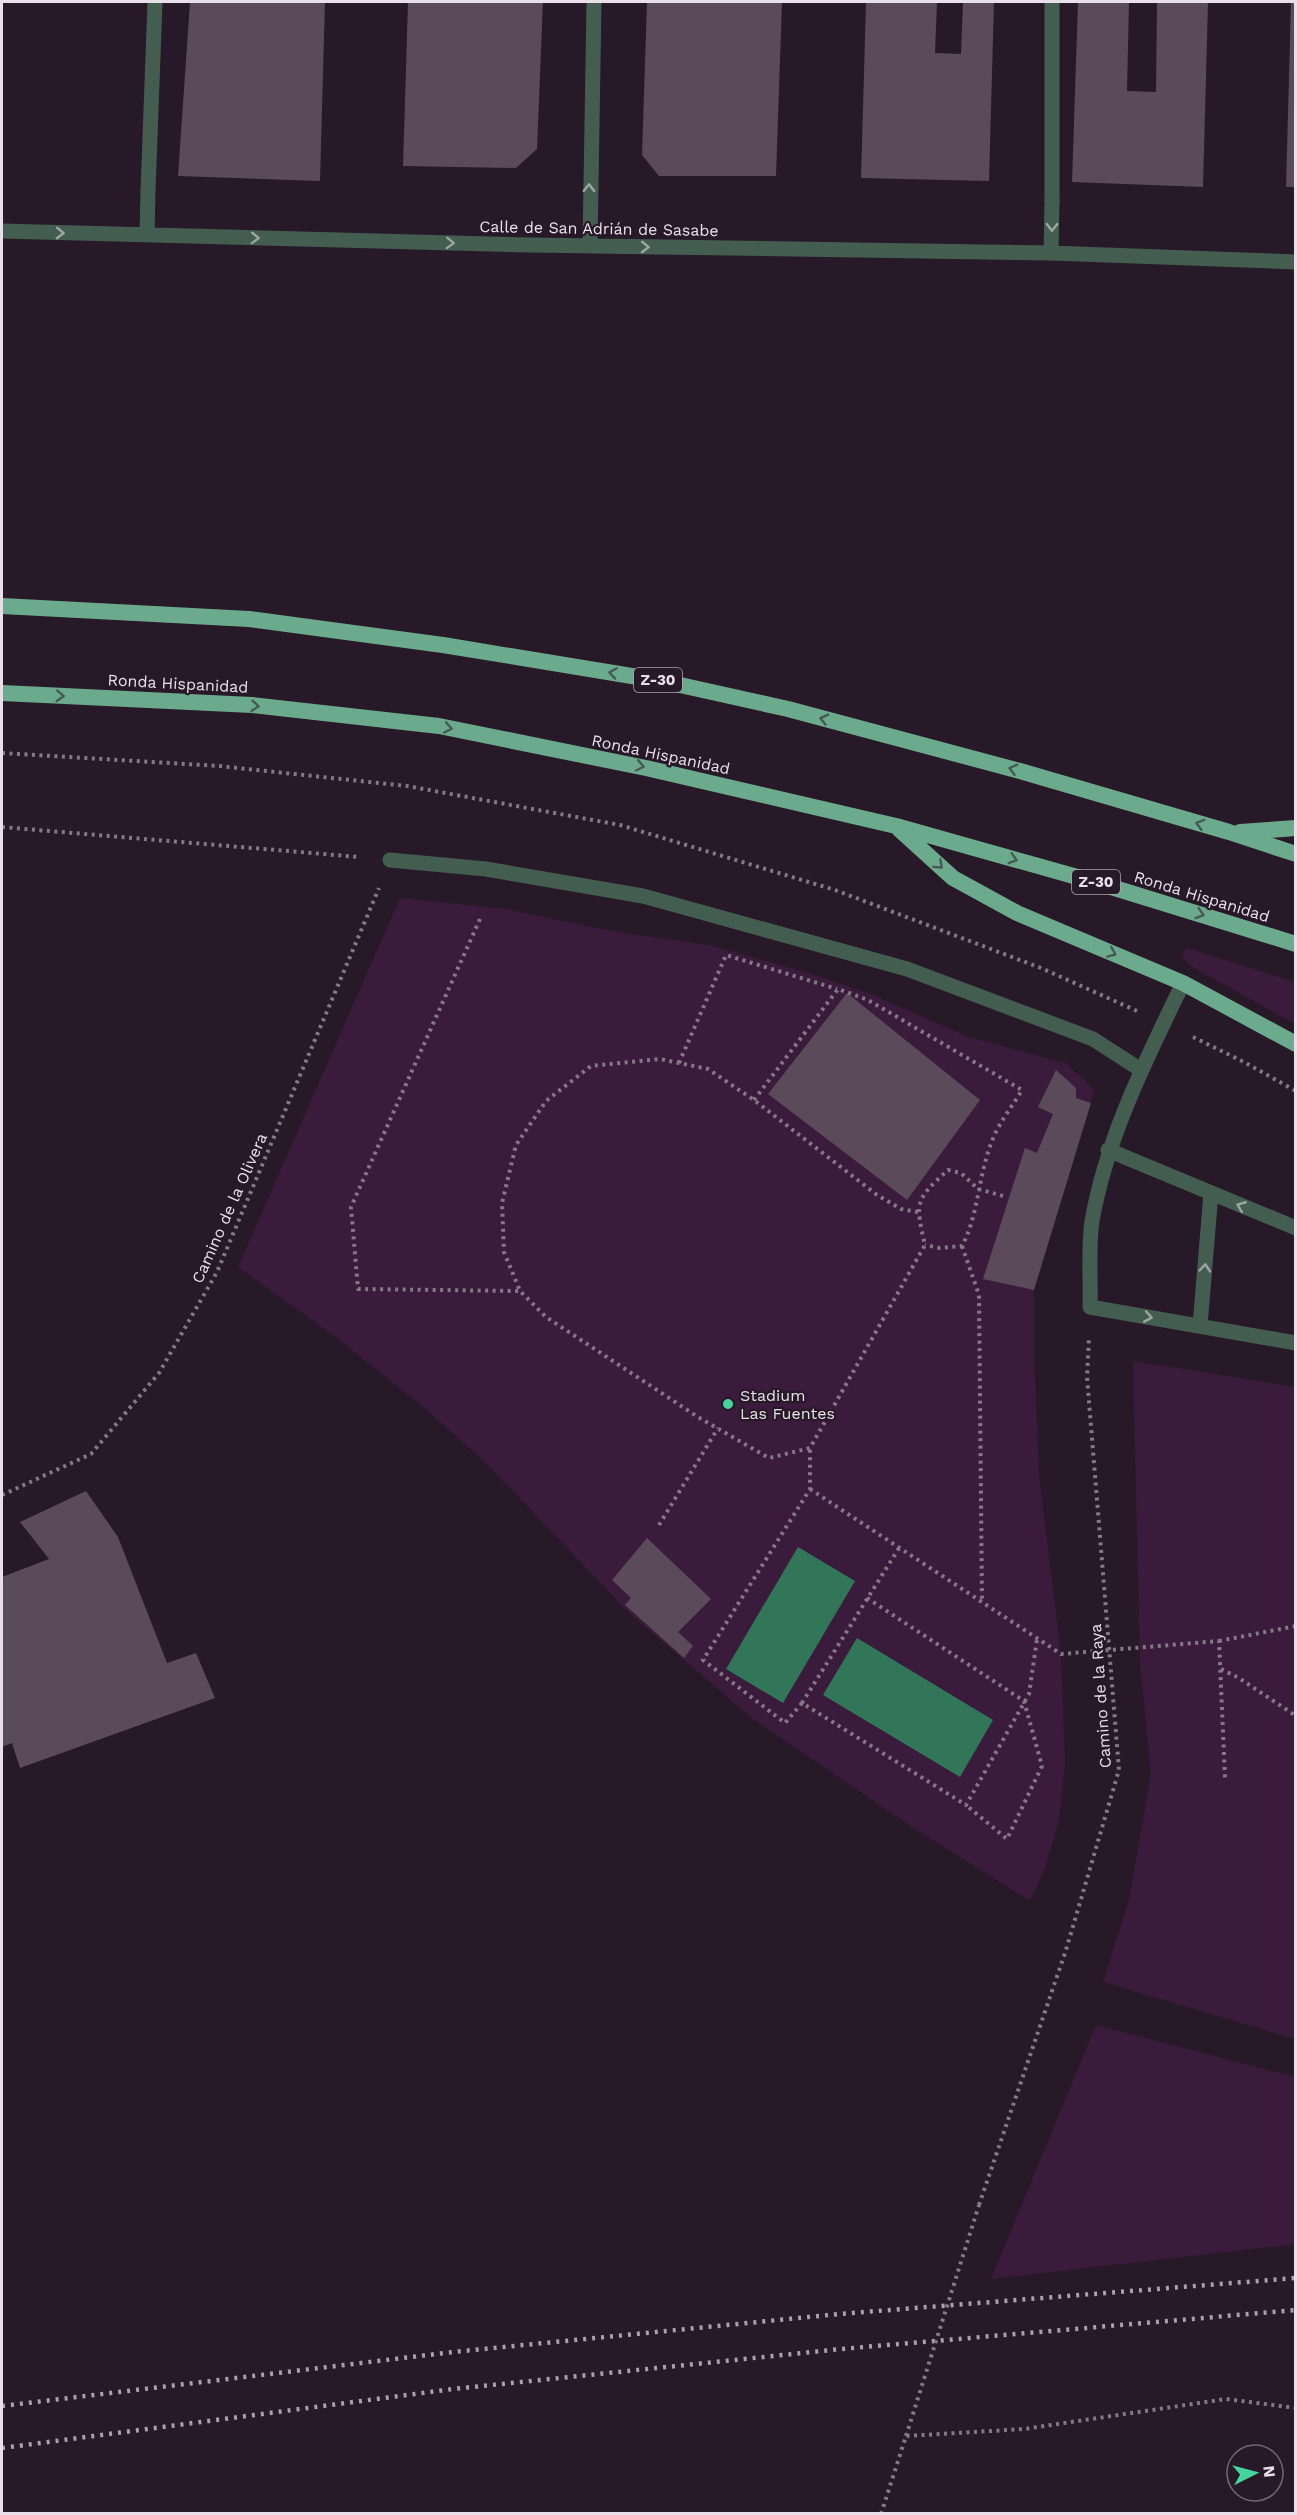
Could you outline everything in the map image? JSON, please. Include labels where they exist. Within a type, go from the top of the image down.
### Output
[{"type":"highway","name":"Z-30","points":[[2,606],[249,619],[443,645],[662,681],[788,709],[1020,771],[1229,832],[1296,855]]},
{"type":"highway","name":"Ronda Hispanidad","points":[[2,693],[252,705],[439,726],[646,768],[896,826],[1095,882],[1296,944]]},
{"type":"highway","points":[[896,826],[953,878],[1007,908],[1183,983],[1296,1044]]},
{"type":"highway","points":[[1229,832],[1296,828]]},
{"type":"street","points":[[147,235],[155,2]]},
{"type":"street","points":[[590,246],[594,2]]},
{"type":"street","points":[[1051,253],[1052,2]]},
{"type":"street","name":"Calle de San Adrián de Sasabe","points":[[2,231],[590,246],[1051,253],[1296,262]]},
{"type":"street","points":[[390,860],[486,869],[643,896],[907,969],[1093,1040],[1141,1070]]},
{"type":"street","points":[[1183,983],[1141,1070],[1108,1150],[1092,1223],[1090,1307],[1296,1343]]},
{"type":"street","points":[[1108,1150],[1296,1228]]},
{"type":"street","points":[[1200,1326],[1211,1193]]},
{"type":"path","points":[[2,827],[390,860]]},
{"type":"path","name":"Camino de la Olivera","points":[[2,1495],[91,1454],[159,1373],[217,1272],[390,860]]},
{"type":"path","points":[[480,919],[351,1207],[358,1289],[520,1291]]},
{"type":"path","points":[[679,1063],[726,955],[868,1000],[1022,1090],[994,1135],[978,1189],[971,1229],[962,1246],[980,1295],[982,1603]]},
{"type":"path","points":[[754,1100],[838,989]]},
{"type":"path","points":[[810,1448],[770,1458],[718,1428],[546,1317],[520,1291],[504,1252],[502,1203],[516,1145],[546,1101],[591,1066],[660,1059],[708,1069],[754,1100],[877,1195],[901,1209],[918,1212]]},
{"type":"path","points":[[899,1548],[802,1703],[785,1723],[703,1660],[810,1489],[810,1448],[925,1245],[918,1212],[922,1195],[948,1170],[961,1173],[978,1189],[1007,1197]]},
{"type":"path","points":[[925,1245],[940,1248],[962,1246]]},
{"type":"path","name":"Camino de la Raya","points":[[881,2514],[979,2205],[1066,1950],[1119,1770],[1087,1377],[1090,1307]]},
{"type":"path","points":[[659,1525],[718,1428]]},
{"type":"path","points":[[810,1489],[1061,1654],[1219,1641],[1296,1626]]},
{"type":"path","points":[[802,1703],[966,1805],[1007,1839],[1042,1766],[1024,1701],[867,1598]]},
{"type":"path","points":[[966,1805],[1029,1694],[1037,1638]]},
{"type":"path","points":[[1219,1641],[1225,1778]]},
{"type":"path","points":[[1220,1668],[1239,1677],[1296,1716]]},
{"type":"path","points":[[906,2436],[1024,2429],[1226,2399],[1296,2408]]},
{"type":"shaded area","name":"Stadium Las Fuentes","points":[[400,898],[506,909],[616,932],[709,945],[812,974],[871,994],[966,1036],[1065,1063],[1094,1089],[1034,1290],[1039,1475],[1061,1654],[1065,1763],[1059,1820],[1045,1868],[1030,1901],[909,1825],[753,1719],[629,1613],[487,1464],[428,1411],[337,1338],[238,1267]]},
{"type":"shaded area","points":[[1188,948],[1295,982],[1295,1024],[1189,965],[1182,956]]},
{"type":"shaded area","points":[[1133,1361],[1295,1387],[1295,2039],[1103,1982],[1129,1900],[1151,1774],[1140,1663]]},
{"type":"shaded area","points":[[798,1547],[855,1581],[783,1703],[726,1669]]},
{"type":"shaded area","points":[[857,1638],[993,1720],[960,1777],[823,1695]]},
{"type":"shaded area","points":[[1096,2025],[1295,2077],[1295,2244],[991,2279]]},
{"type":"building","points":[[190,2],[325,2],[320,181],[178,176]]},
{"type":"building","points":[[408,2],[543,2],[537,149],[516,168],[403,166]]},
{"type":"building","points":[[647,2],[782,2],[776,176],[659,176],[642,155]]},
{"type":"building","points":[[866,2],[937,2],[935,53],[961,54],[963,2],[994,2],[989,181],[861,178]]},
{"type":"building","points":[[1078,2],[1129,2],[1127,91],[1156,92],[1157,2],[1208,2],[1203,187],[1072,182]]},
{"type":"building","points":[[1291,2],[1296,2],[1296,187],[1286,187]]},
{"type":"building","points":[[847,993],[980,1100],[907,1200],[768,1094]]},
{"type":"building","points":[[1056,1070],[1076,1088],[1076,1098],[1091,1103],[1034,1290],[983,1279],[1025,1148],[1037,1153],[1053,1114],[1038,1107]]},
{"type":"building","points":[[86,1491],[118,1537],[167,1663],[196,1653],[215,1698],[20,1768],[12,1743],[2,1747],[2,1577],[49,1559],[20,1522]]},
{"type":"building","points":[[647,1538],[711,1599],[678,1632],[693,1646],[684,1658],[625,1605],[631,1598],[612,1580]]},
{"type":"railway","points":[[2,2406],[453,2352],[839,2314],[1296,2278]]},
{"type":"railway","points":[[2,2448],[453,2389],[841,2349],[1296,2310]]},
{"type":"place","name":"Stadium Las Fuentes","points":[[728,1404]]}]
